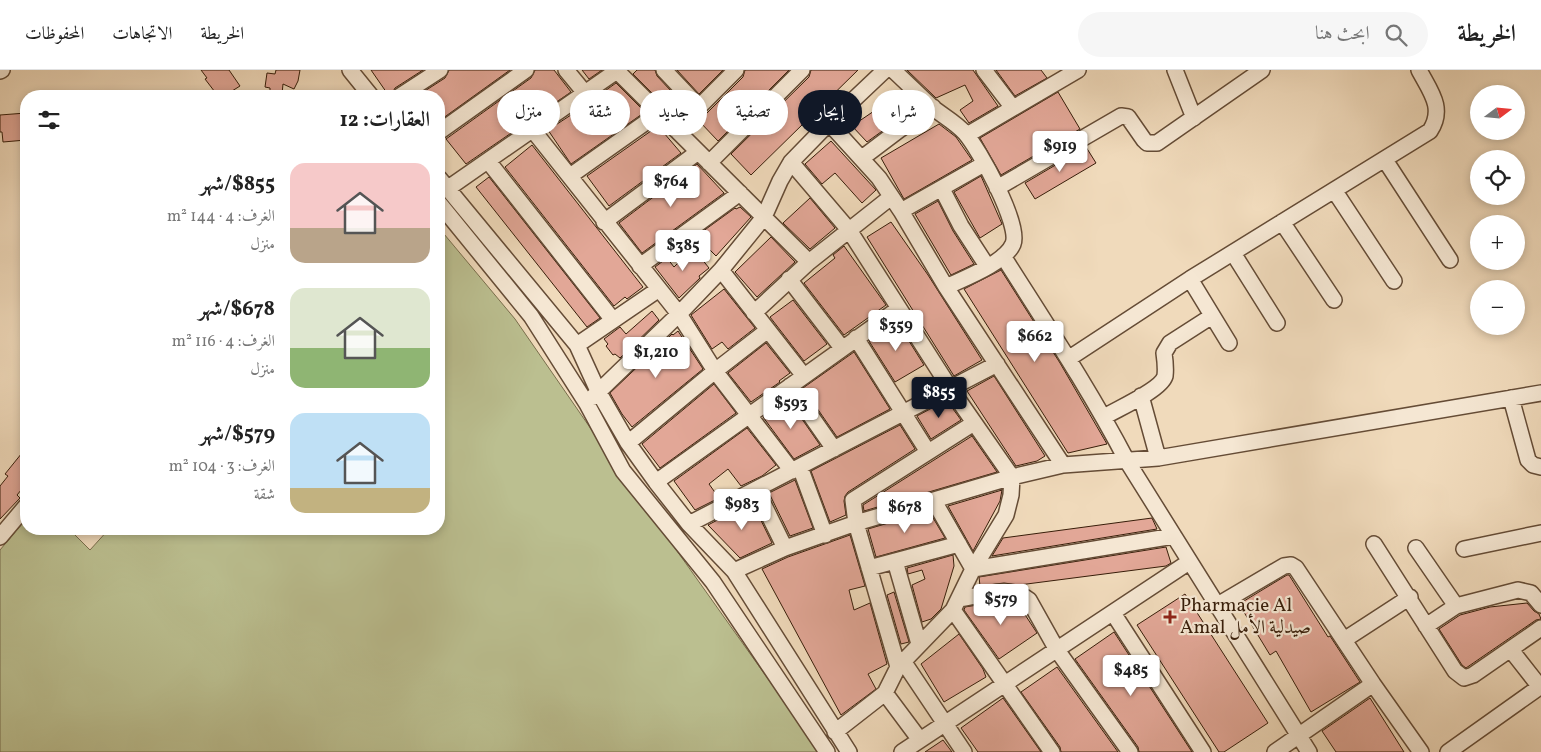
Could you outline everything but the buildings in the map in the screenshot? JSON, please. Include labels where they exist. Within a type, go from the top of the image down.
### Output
[{"type":"street","points":[[409,90],[440,70]]},
{"type":"street","points":[[445,128],[526,70]]},
{"type":"street","points":[[566,70],[583,90]]},
{"type":"street","points":[[589,90],[617,70],[640,94]]},
{"type":"street","points":[[664,70],[683,90]]},
{"type":"street","points":[[707,99],[736,70]]},
{"type":"street","points":[[709,163],[802,70]]},
{"type":"street","points":[[862,91],[885,70]]},
{"type":"street","points":[[893,70],[915,90]]},
{"type":"street","points":[[984,70],[1013,108]]},
{"type":"street","points":[[967,135],[1013,108],[1057,75],[1078,70]]},
{"type":"street","points":[[1174,70],[1194,118]]},
{"type":"street","points":[[997,188],[1121,116],[1128,117],[1144,140],[1152,143],[1163,139],[1262,70]]},
{"type":"street","points":[[1068,359],[1190,279],[1430,131],[1438,118],[1435,100],[1418,70]]},
{"type":"street","points":[[344,71],[355,90]]},
{"type":"street","points":[[344,71],[365,90]]},
{"type":"street","points":[[935,108],[967,135],[997,188],[1011,218],[1014,238],[1012,244],[1002,256],[946,287]]},
{"type":"street","points":[[570,176],[640,126]]},
{"type":"street","points":[[445,182],[488,160],[523,135]]},
{"type":"street","points":[[537,135],[604,222],[679,314],[715,371],[749,416],[796,469],[825,535]]},
{"type":"street","points":[[681,135],[809,262]]},
{"type":"street","points":[[587,404],[598,391],[679,314],[720,270],[764,217],[791,162],[817,135]]},
{"type":"street","points":[[841,135],[879,178],[946,287],[1063,465]]},
{"type":"street","points":[[862,158],[892,135]]},
{"type":"street","points":[[604,222],[698,152]]},
{"type":"street","points":[[488,160],[613,320]]},
{"type":"street","points":[[1385,160],[1450,260]]},
{"type":"street","points":[[791,162],[849,230],[950,388],[1012,477],[1011,495],[1006,514],[974,569],[956,605],[901,664],[885,693],[835,732]]},
{"type":"street","points":[[901,211],[984,164]]},
{"type":"street","points":[[445,185],[577,344],[598,391],[628,443],[689,524],[734,571],[849,752]]},
{"type":"street","points":[[942,189],[961,226],[987,266]]},
{"type":"street","points":[[1334,190],[1394,281]]},
{"type":"street","points":[[640,266],[740,194]]},
{"type":"street","points":[[754,312],[809,262],[891,197]]},
{"type":"street","points":[[445,210],[531,316],[587,404],[623,471],[713,582],[827,752]]},
{"type":"street","points":[[1282,222],[1334,300]]},
{"type":"street","points":[[1233,253],[1278,323]]},
{"type":"street","points":[[1002,256],[1104,417],[1126,461],[1309,752]]},
{"type":"street","points":[[720,270],[804,376]]},
{"type":"street","points":[[789,279],[842,348]]},
{"type":"street","points":[[1190,279],[1229,343]]},
{"type":"street","points":[[577,344],[659,290]]},
{"type":"street","points":[[656,482],[898,309]]},
{"type":"street","points":[[1104,417],[1160,383],[1164,377],[1164,352],[1170,343],[1212,316]]},
{"type":"street","points":[[628,443],[768,330]]},
{"type":"street","points":[[856,338],[928,452]]},
{"type":"street","points":[[689,524],[997,364]]},
{"type":"street","points":[[790,386],[834,449]]},
{"type":"street","points":[[734,571],[785,548],[856,523],[1012,477],[1063,465],[1158,458],[1541,393]]},
{"type":"street","points":[[1141,396],[1158,458]]},
{"type":"street","points":[[1512,398],[1528,460],[1533,465],[1541,467]]},
{"type":"street","points":[[964,752],[901,664],[869,568],[852,502],[853,499],[974,423]]},
{"type":"street","points":[[756,489],[785,548]]},
{"type":"street","points":[[934,501],[974,569]]},
{"type":"street","points":[[0,537],[20,513]]},
{"type":"street","points":[[1464,549],[1541,533]]},
{"type":"street","points":[[974,569],[1174,536]]},
{"type":"street","points":[[869,568],[959,544]]},
{"type":"street","points":[[1374,544],[1410,597],[1455,671],[1464,678],[1474,675],[1541,628]]},
{"type":"street","points":[[1416,548],[1456,606]]},
{"type":"street","points":[[895,561],[919,644]]},
{"type":"street","points":[[902,752],[1189,562]]},
{"type":"street","points":[[1216,606],[1284,566],[1296,568],[1302,574],[1373,684],[1421,752]]},
{"type":"street","points":[[1426,626],[1456,606],[1518,590],[1531,593],[1541,605]]},
{"type":"street","points":[[956,605],[1004,592],[1024,596],[1029,600],[1057,650],[1130,752]]},
{"type":"street","points":[[1344,640],[1410,597]]},
{"type":"street","points":[[956,605],[1004,684],[1052,752]]},
{"type":"street","points":[[1114,613],[1203,752]]},
{"type":"street","points":[[1448,752],[1540,686],[1510,650]]},
{"type":"street","points":[[1275,752],[1373,684]]},
{"type":"street","points":[[885,693],[920,740]]},
{"type":"green space","points":[[445,235],[515,319],[618,468],[820,752],[0,752],[0,550],[20,526],[20,535],[75,535],[90,550],[104,535],[445,535]]},
{"type":"place","name":"Pharmacie Al Amal صيدلية الأمل","points":[[1170,617]]}]
